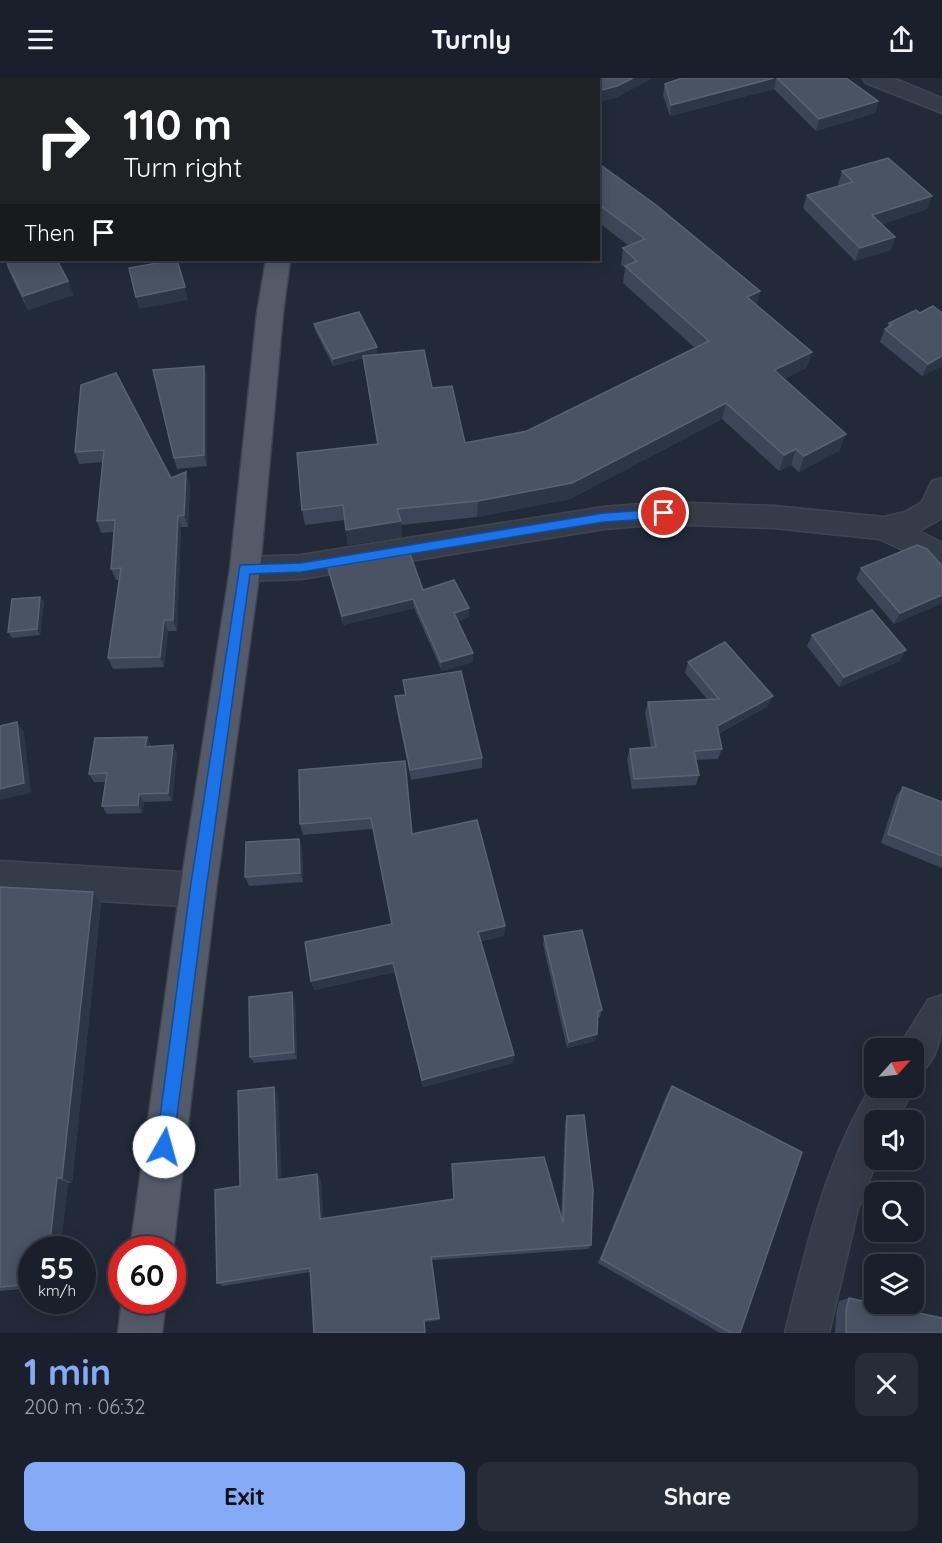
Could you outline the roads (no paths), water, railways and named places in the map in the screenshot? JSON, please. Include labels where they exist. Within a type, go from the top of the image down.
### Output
[{"type":"main road","points":[[153,1236],[198,890],[245,569],[270,313],[278,261]]},
{"type":"main road","points":[[140,1333],[142,1314]]},
{"type":"street","points":[[874,78],[942,106]]},
{"type":"street","points":[[245,569],[301,567],[604,518],[664,513],[774,517],[884,528],[913,522],[939,507]]},
{"type":"street","points":[[884,528],[942,556]]},
{"type":"street","points":[[0,878],[198,890]]},
{"type":"street","points":[[924,1042],[942,1014]]},
{"type":"street","points":[[807,1333],[837,1209],[868,1130],[888,1098]]}]
